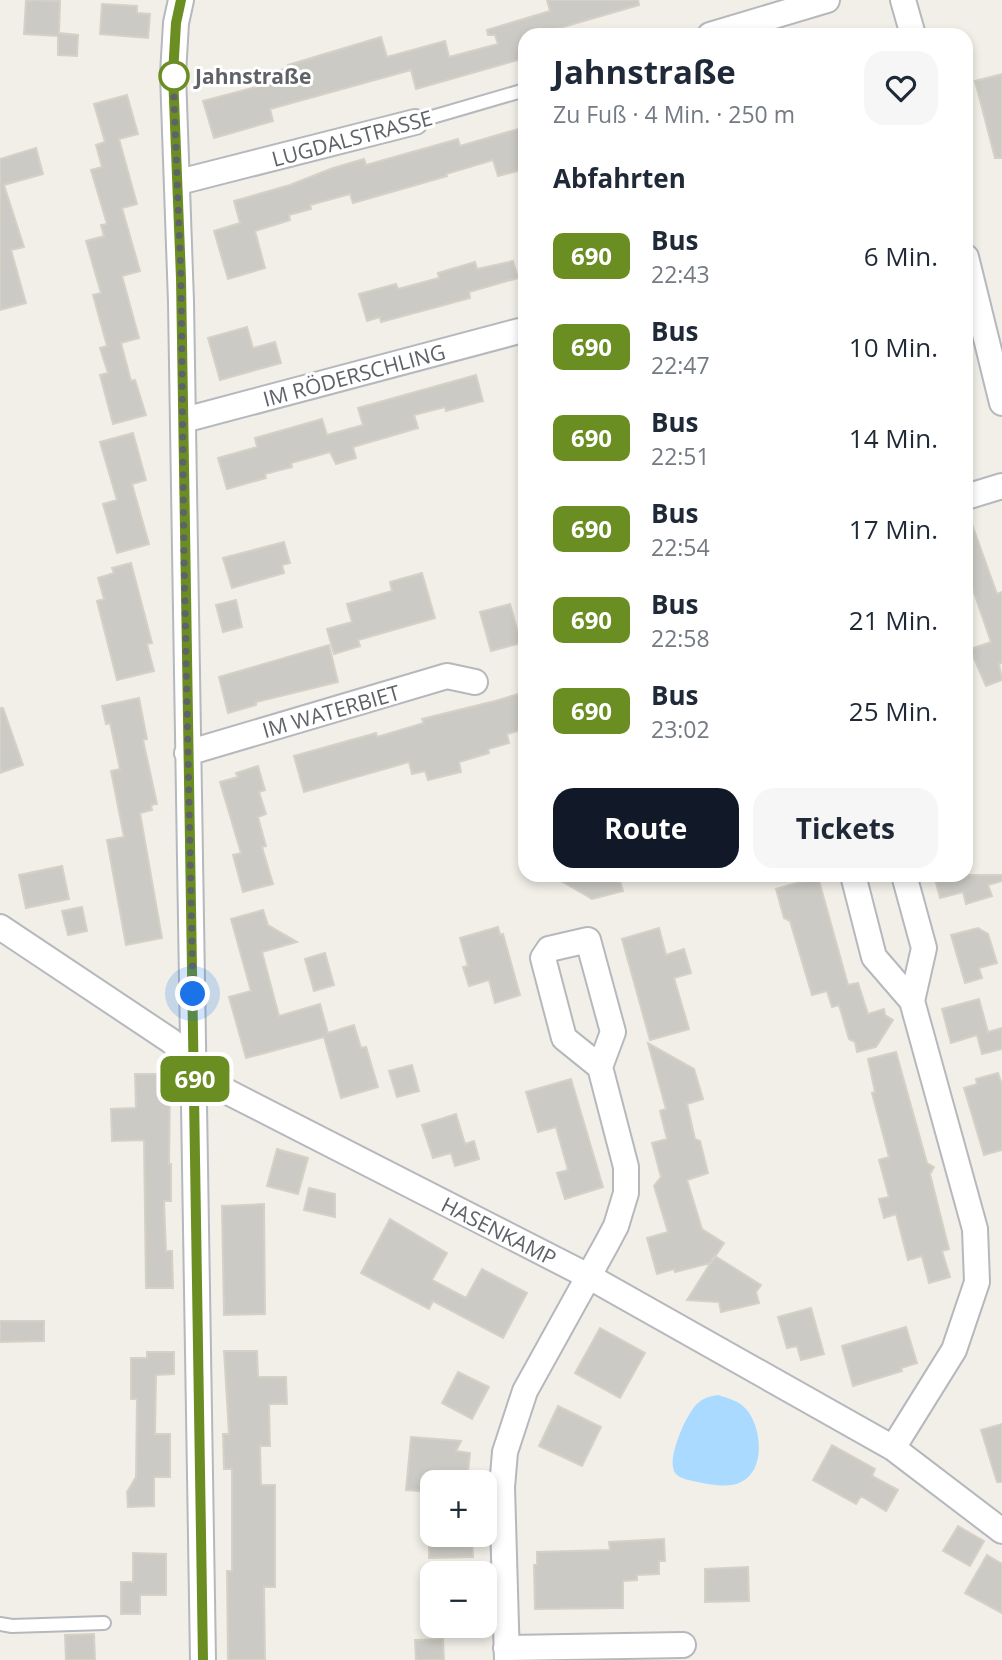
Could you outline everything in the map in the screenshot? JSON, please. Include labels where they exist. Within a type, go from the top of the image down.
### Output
[{"type":"street","points":[[180,0],[173,74],[179,183],[184,420],[203,1660]]},
{"type":"street","points":[[733,28],[827,0]]},
{"type":"street","points":[[903,0],[911,28]]},
{"type":"street","name":"LUGDALSTRASSE","points":[[179,183],[415,122]]},
{"type":"street","points":[[973,285],[1002,403]]},
{"type":"street","name":"IM RÖDERSCHLING","points":[[184,420],[518,331]]},
{"type":"street","points":[[973,495],[1002,486]]},
{"type":"street","name":"IM WATERBIET","points":[[187,752],[447,676],[475,682]]},
{"type":"street","points":[[855,882],[874,957],[912,1001],[975,1228],[977,1282],[954,1350],[893,1448]]},
{"type":"street","points":[[906,882],[924,948],[912,1001]]},
{"type":"street","name":"HASENKAMP","points":[[0,927],[171,1041],[220,1088],[588,1276],[893,1448],[1002,1531]]},
{"type":"street","points":[[600,1067],[564,1038],[542,958],[549,949],[588,940],[613,1032],[600,1067],[626,1167],[626,1193],[616,1226],[525,1391],[505,1452],[502,1487],[506,1654],[683,1645]]},
{"type":"lane","name":"LUGDALSTRASSE","points":[[415,122],[518,92]]},
{"type":"lane","points":[[0,1624],[12,1626],[104,1623]]},
{"type":"water","points":[[718,1395],[737,1402],[746,1409],[755,1426],[759,1448],[755,1468],[749,1476],[736,1484],[724,1486],[686,1479],[677,1475],[673,1467],[680,1433],[689,1415],[700,1401]]},
{"type":"building","points":[[26,0],[60,1],[59,33],[78,35],[77,56],[58,55],[58,36],[24,34]]},
{"type":"building","points":[[547,0],[638,0],[639,5],[560,28],[518,28],[518,60],[416,89],[411,70],[270,109],[273,121],[214,138],[203,101],[275,82],[272,72],[289,68],[288,65],[381,37],[387,57],[445,41],[449,57],[498,44],[495,35],[488,35],[487,30],[550,11]]},
{"type":"building","points":[[102,4],[137,6],[137,13],[150,14],[148,38],[100,34]]},
{"type":"building","points":[[1002,74],[1002,158],[995,158],[975,81]]},
{"type":"building","points":[[127,95],[138,134],[119,139],[137,204],[122,208],[140,271],[122,276],[139,338],[121,343],[131,381],[135,380],[146,415],[113,424],[100,375],[108,373],[100,348],[107,346],[93,295],[101,293],[86,241],[104,236],[101,225],[107,224],[91,170],[102,167],[96,145],[105,142],[94,104]]},
{"type":"building","points":[[518,129],[518,171],[498,176],[493,160],[353,203],[350,194],[310,205],[311,209],[289,215],[290,220],[255,231],[265,268],[228,279],[214,231],[240,223],[234,201],[364,159],[366,165],[458,139],[460,146]]},
{"type":"building","points":[[36,148],[43,174],[4,185],[24,247],[11,250],[26,303],[0,310],[0,159]]},
{"type":"building","points":[[513,261],[518,278],[469,292],[470,298],[381,322],[380,317],[367,321],[359,294],[396,284],[398,289],[439,278],[438,273],[475,262],[477,269]]},
{"type":"building","points":[[247,327],[253,348],[275,342],[281,363],[220,380],[208,338]]},
{"type":"building","points":[[476,375],[483,401],[446,411],[445,407],[414,415],[418,428],[353,447],[356,458],[336,464],[330,452],[291,463],[292,467],[265,474],[266,478],[227,489],[218,458],[257,447],[255,438],[322,419],[327,435],[363,425],[358,408]]},
{"type":"building","points":[[133,433],[146,480],[132,484],[149,544],[117,553],[103,504],[117,500],[100,442]]},
{"type":"building","points":[[973,527],[997,594],[1002,592],[1002,663],[999,664],[1002,680],[986,686],[973,656],[973,648],[991,642],[973,590]]},
{"type":"building","points":[[284,542],[290,563],[282,565],[284,573],[232,588],[223,558]]},
{"type":"building","points":[[131,563],[152,643],[147,644],[154,671],[117,680],[97,601],[104,599],[98,578],[114,573],[112,568]]},
{"type":"building","points":[[422,573],[435,618],[358,640],[360,646],[334,654],[327,629],[352,622],[347,604],[392,591],[390,582]]},
{"type":"building","points":[[236,600],[242,627],[223,632],[216,605]]},
{"type":"building","points":[[510,604],[518,632],[518,644],[491,651],[480,612]]},
{"type":"building","points":[[329,645],[338,682],[256,702],[256,705],[228,713],[219,677]]},
{"type":"building","points":[[518,694],[518,731],[507,734],[509,743],[488,749],[489,753],[459,762],[461,772],[428,780],[425,771],[412,774],[409,762],[304,792],[294,756],[376,733],[377,737],[424,723],[422,719]]},
{"type":"building","points":[[139,698],[147,739],[143,740],[157,804],[151,805],[152,810],[140,813],[162,938],[126,945],[107,840],[124,837],[111,771],[120,769],[110,723],[106,724],[102,706]]},
{"type":"building","points":[[0,708],[3,708],[23,765],[0,773]]},
{"type":"building","points":[[258,766],[265,790],[259,792],[266,814],[258,817],[266,846],[262,847],[273,884],[243,892],[233,855],[241,853],[220,782],[238,777],[236,773]]},
{"type":"building","points":[[62,866],[69,899],[26,908],[19,875]]},
{"type":"building","points":[[973,875],[1002,875],[1002,881],[988,885],[992,896],[966,904],[963,892],[940,898],[936,882],[973,882]]},
{"type":"building","points":[[563,882],[620,882],[623,891],[592,899]]},
{"type":"building","points":[[800,882],[819,882],[848,985],[858,983],[868,1014],[884,1009],[885,1015],[893,1020],[876,1047],[857,1052],[855,1042],[849,1039],[839,1005],[832,1007],[827,991],[812,995],[790,921],[784,918],[776,889]]},
{"type":"building","points":[[82,907],[87,931],[68,935],[62,911]]},
{"type":"building","points":[[263,910],[268,925],[297,942],[262,952],[279,1016],[320,1004],[328,1033],[354,1025],[361,1048],[366,1047],[378,1087],[341,1098],[324,1037],[246,1058],[229,997],[251,991],[231,919]]},
{"type":"building","points":[[498,927],[500,935],[503,934],[520,995],[495,1003],[489,980],[469,986],[463,967],[468,966],[460,938]]},
{"type":"building","points":[[659,928],[666,955],[684,949],[691,973],[674,978],[689,1029],[650,1040],[622,939]]},
{"type":"building","points":[[978,928],[988,934],[997,963],[979,968],[982,978],[965,983],[951,935]]},
{"type":"building","points":[[325,953],[334,985],[314,991],[305,959]]},
{"type":"building","points":[[979,999],[988,1032],[1002,1028],[1002,1049],[982,1054],[977,1035],[951,1043],[942,1009]]},
{"type":"building","points":[[648,1043],[694,1069],[703,1099],[687,1104],[695,1139],[700,1141],[708,1173],[687,1180],[702,1229],[724,1243],[711,1263],[657,1274],[647,1238],[668,1232],[654,1186],[661,1177],[652,1143],[667,1139],[660,1111],[666,1109]]},
{"type":"building","points":[[896,1052],[927,1163],[934,1167],[930,1174],[949,1249],[942,1251],[950,1277],[929,1283],[922,1256],[908,1260],[896,1214],[884,1218],[879,1199],[889,1197],[879,1160],[889,1157],[872,1093],[875,1092],[868,1059]]},
{"type":"building","points":[[412,1065],[419,1091],[397,1097],[389,1071]]},
{"type":"building","points":[[998,1073],[1002,1085],[1002,1150],[984,1155],[964,1088],[977,1084],[976,1079]]},
{"type":"building","points":[[135,1074],[161,1074],[161,1089],[170,1089],[171,1201],[164,1201],[166,1251],[172,1251],[173,1288],[146,1288],[144,1140],[112,1141],[111,1109],[136,1108]]},
{"type":"building","points":[[571,1079],[603,1187],[565,1199],[557,1173],[568,1170],[556,1127],[538,1132],[526,1092]]},
{"type":"building","points":[[456,1114],[465,1144],[474,1141],[479,1159],[455,1166],[451,1153],[433,1158],[422,1125]]},
{"type":"building","points":[[277,1149],[308,1158],[298,1194],[267,1186]]},
{"type":"building","points":[[309,1188],[335,1194],[335,1217],[304,1210]]},
{"type":"building","points":[[264,1204],[265,1314],[224,1315],[222,1206]]},
{"type":"building","points":[[390,1219],[447,1253],[432,1280],[466,1298],[482,1269],[527,1293],[503,1338],[433,1301],[429,1309],[361,1273]]},
{"type":"building","points":[[715,1256],[761,1285],[756,1292],[759,1303],[721,1312],[719,1302],[687,1300]]},
{"type":"building","points":[[811,1308],[824,1354],[801,1360],[797,1346],[787,1348],[778,1317]]},
{"type":"building","points":[[0,1321],[44,1321],[44,1341],[0,1342]]},
{"type":"building","points":[[906,1327],[917,1363],[901,1368],[902,1371],[853,1386],[842,1346]]},
{"type":"building","points":[[600,1328],[645,1353],[620,1398],[575,1373]]},
{"type":"building","points":[[224,1351],[257,1351],[258,1377],[286,1377],[287,1404],[269,1404],[270,1446],[260,1446],[261,1485],[275,1485],[275,1587],[264,1587],[265,1660],[228,1660],[227,1571],[232,1571],[232,1469],[224,1469],[223,1434],[229,1434]]},
{"type":"building","points":[[147,1352],[174,1352],[174,1374],[156,1375],[155,1434],[170,1434],[170,1477],[154,1477],[154,1506],[128,1507],[127,1492],[136,1477],[137,1399],[131,1399],[131,1358],[147,1358]]},
{"type":"building","points":[[458,1372],[489,1387],[472,1419],[442,1403]]},
{"type":"building","points":[[558,1406],[601,1427],[582,1466],[539,1446]]},
{"type":"building","points":[[1002,1424],[1002,1482],[997,1482],[981,1430]]},
{"type":"building","points":[[411,1437],[461,1441],[456,1451],[470,1453],[468,1470],[420,1470],[420,1491],[406,1490]]},
{"type":"building","points":[[832,1445],[875,1469],[872,1476],[898,1490],[886,1511],[861,1496],[856,1504],[813,1480]]},
{"type":"building","points":[[958,1526],[984,1541],[970,1566],[943,1551]]},
{"type":"building","points":[[664,1539],[665,1561],[659,1561],[659,1574],[637,1575],[637,1580],[623,1581],[623,1608],[535,1609],[534,1565],[537,1565],[537,1552],[610,1550],[609,1542]]},
{"type":"building","points":[[429,1547],[473,1547],[473,1557],[429,1558]]},
{"type":"building","points":[[133,1553],[166,1554],[166,1595],[140,1595],[140,1614],[121,1614],[121,1582],[133,1582]]},
{"type":"building","points":[[987,1555],[1002,1564],[1002,1613],[965,1593]]},
{"type":"building","points":[[748,1567],[749,1601],[705,1602],[705,1569]]},
{"type":"building","points":[[94,1634],[95,1660],[66,1660],[65,1635]]},
{"type":"building","points":[[443,1639],[444,1660],[416,1660],[415,1640]]},
{"type":"bus line","name":"690","points":[[181,0],[176,23],[173,74],[179,183],[184,420],[203,1660]]},
{"type":"place","name":"Jahnstraße","points":[[174,76]]},
{"type":"route","points":[[174,76],[173,74],[179,183],[184,420],[184,557],[193,994]]}]
